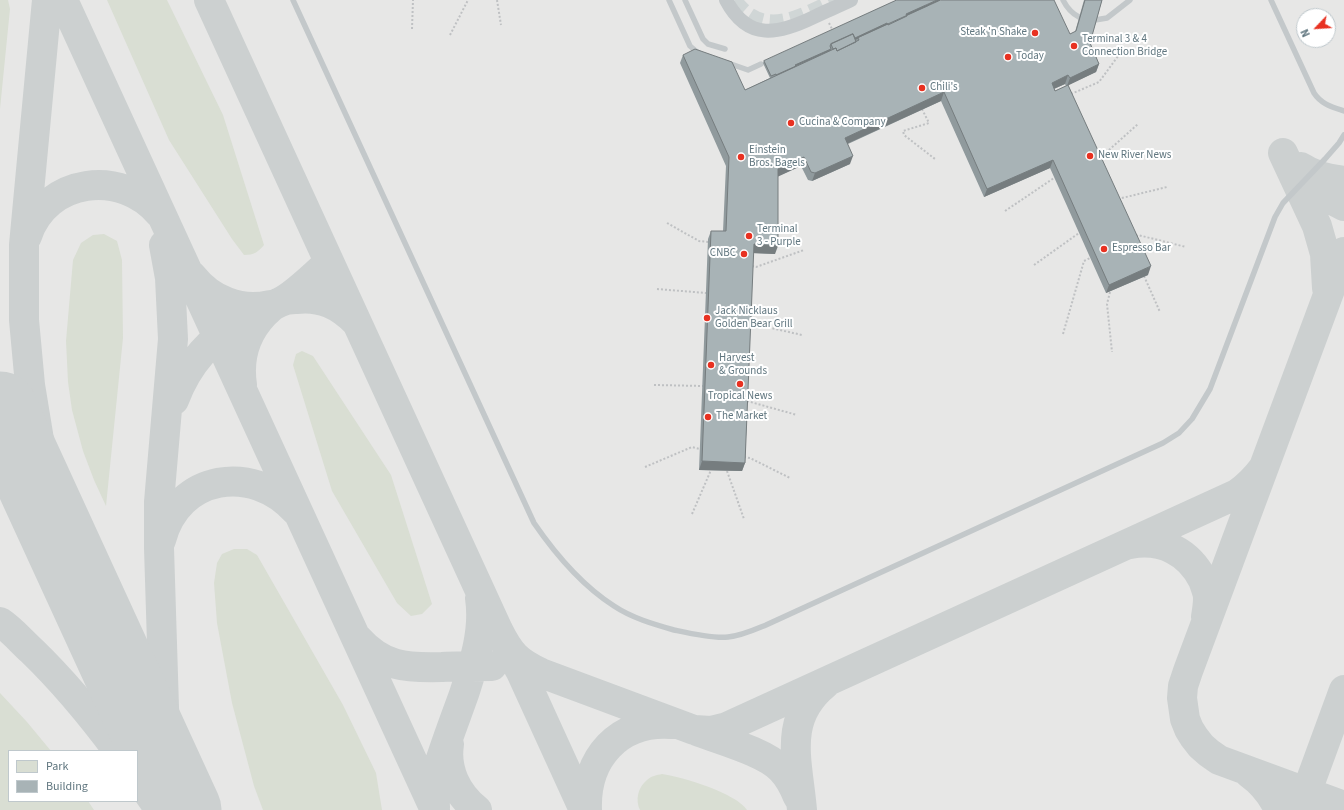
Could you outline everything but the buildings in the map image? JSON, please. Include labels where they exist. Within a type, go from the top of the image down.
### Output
[{"type":"street","points":[[726,0],[736,16],[743,22],[757,29],[770,31],[790,28],[851,0]]},
{"type":"lane","points":[[293,0],[534,524],[562,561],[584,582],[614,606],[657,625],[680,631],[727,638],[760,628],[1163,443],[1179,433],[1192,419],[1210,389],[1275,217],[1283,203],[1326,159],[1344,135]]},
{"type":"lane","points":[[669,0],[690,46],[697,52],[704,55]]},
{"type":"lane","points":[[685,0],[703,39],[708,44],[725,49]]},
{"type":"lane","points":[[1063,0],[1071,13],[1079,17]]},
{"type":"lane","points":[[1096,20],[1107,18],[1130,0]]},
{"type":"lane","points":[[1271,0],[1318,100],[1344,111]]},
{"type":"lane","points":[[719,60],[748,70],[761,64]]},
{"type":"path","points":[[412,29],[413,0]]},
{"type":"path","points":[[450,35],[468,0]]},
{"type":"path","points":[[497,0],[501,25]]},
{"type":"path","points":[[828,20],[834,34]]},
{"type":"path","points":[[1067,96],[1099,82],[1124,48]]},
{"type":"path","points":[[922,109],[929,123],[903,131],[904,135],[935,159]]},
{"type":"path","points":[[1096,161],[1138,124]]},
{"type":"path","points":[[1005,211],[1054,178]]},
{"type":"path","points":[[1114,201],[1167,186]]},
{"type":"path","points":[[667,223],[699,241],[708,242]]},
{"type":"path","points":[[1034,265],[1079,233]]},
{"type":"path","points":[[1131,239],[1138,235],[1186,247]]},
{"type":"path","points":[[750,266],[756,267],[804,250]]},
{"type":"path","points":[[1063,334],[1084,261],[1090,258]]},
{"type":"path","points":[[1144,276],[1160,312]]},
{"type":"path","points":[[657,289],[706,293]]},
{"type":"path","points":[[1110,292],[1107,304],[1112,352]]},
{"type":"path","points":[[748,322],[802,335]]},
{"type":"path","points":[[654,385],[702,386]]},
{"type":"path","points":[[745,401],[798,415]]},
{"type":"path","points":[[645,467],[692,447],[700,449]]},
{"type":"path","points":[[743,456],[790,478]]},
{"type":"path","points":[[692,514],[711,470]]},
{"type":"path","points":[[727,471],[744,520]]},
{"type":"shaded area","points":[[0,0],[1344,0],[1344,810],[0,810]]},
{"type":"green space","points":[[0,0],[8,0],[10,9],[0,109]]},
{"type":"green space","points":[[107,0],[167,0],[223,115],[264,245],[256,253],[244,255],[232,239],[169,140]]},
{"type":"green space","points":[[104,234],[117,241],[122,260],[123,338],[106,506],[83,451],[72,410],[68,382],[66,341],[73,260],[81,243],[93,235]]},
{"type":"green space","points":[[302,351],[313,356],[391,475],[432,604],[422,614],[411,616],[397,603],[332,491],[293,365],[296,354]]},
{"type":"green space","points":[[234,549],[247,549],[257,555],[343,705],[376,773],[382,810],[263,810],[254,786],[232,703],[217,623],[214,583],[217,563],[222,554]]},
{"type":"green space","points":[[0,693],[50,750],[8,750],[8,802],[89,802],[94,810],[0,810]]},
{"type":"green space","points":[[662,774],[683,778],[721,792],[741,804],[747,810],[640,810],[638,806],[638,794],[641,786],[650,778]]},
{"type":"taxiway","points":[[47,0],[24,245],[24,320],[30,385],[40,446],[58,516],[87,599]]},
{"type":"taxiway","points":[[63,0],[435,810]]},
{"type":"taxiway","points":[[209,0],[498,630],[506,645],[515,656],[526,665],[541,673],[694,730],[711,731],[727,727],[1237,494],[1252,482],[1264,467]]},
{"type":"taxiway","points":[[1283,153],[1317,226],[1325,254],[1327,288]]},
{"type":"taxiway","points":[[1301,167],[1321,177],[1344,181]]},
{"type":"taxiway","points":[[1296,171],[1306,182],[1318,191],[1344,206]]},
{"type":"taxiway","points":[[27,236],[37,217],[50,202],[67,191],[86,186],[106,185],[126,190],[144,199],[160,214]]},
{"type":"taxiway","points":[[164,245],[170,278],[173,339],[159,502],[166,771]]},
{"type":"taxiway","points":[[1344,252],[1188,671],[1183,686],[1182,698],[1185,719],[1189,729],[1201,746],[1219,760],[1344,806]]},
{"type":"taxiway","points":[[174,400],[179,387],[194,363],[222,333],[246,318],[279,303],[290,296],[329,262]]},
{"type":"taxiway","points":[[192,276],[208,292],[227,302],[248,307],[270,305]]},
{"type":"taxiway","points":[[242,385],[241,365],[244,347],[257,322],[272,306],[292,299],[314,299],[330,303],[344,311],[357,323]]},
{"type":"taxiway","points":[[161,540],[170,518],[183,501],[200,489],[219,483],[239,482],[259,486],[279,496],[296,511]]},
{"type":"taxiway","points":[[1130,544],[1153,543],[1163,545],[1173,549],[1190,562],[1203,580],[1207,592],[1208,601],[1206,617]]},
{"type":"taxiway","points":[[435,807],[435,778],[464,694],[478,647],[481,623],[480,598]]},
{"type":"taxiway","points":[[0,622],[9,628],[55,674],[88,712],[117,750]]},
{"type":"taxiway","points":[[357,638],[376,655],[395,664],[417,667],[492,666]]},
{"type":"taxiway","points":[[511,654],[521,672],[584,810]]},
{"type":"taxiway","points":[[802,810],[796,758],[798,727],[803,712],[812,697],[825,684]]},
{"type":"taxiway","points":[[1300,810],[1344,690]]},
{"type":"taxiway","points":[[587,810],[588,791],[592,774],[599,759],[609,746],[621,736],[636,728],[653,724],[672,724]]},
{"type":"taxiway","points":[[697,731],[729,742],[764,757],[774,763],[786,775],[798,797]]},
{"type":"taxiway","points":[[449,744],[449,763],[454,781],[464,797],[477,810]]},
{"type":"taxiway","points":[[1249,773],[1267,789],[1279,810]]},
{"type":"taxiway","points":[[138,778],[160,810]]},
{"type":"runway","points":[[0,409],[184,810]]},
{"type":"tunnel","points":[[735,0],[746,12],[758,19],[770,21],[783,21],[834,0]]},
{"type":"place","name":"Steak 'n Shake","points":[[1035,33]]},
{"type":"place","name":"Terminal 3 & 4 Connection Bridge","points":[[1074,46]]},
{"type":"place","name":"Today","points":[[1008,57]]},
{"type":"place","name":"Chili's","points":[[922,88]]},
{"type":"place","name":"Cucina & Company","points":[[791,123]]},
{"type":"place","name":"New River News","points":[[1090,156]]},
{"type":"place","name":"Einstein Bros. Bagels","points":[[741,157]]},
{"type":"place","name":"Terminal 3 - Purple","points":[[749,236]]},
{"type":"place","name":"Espresso Bar","points":[[1104,249]]},
{"type":"place","name":"CNBC","points":[[744,254]]},
{"type":"place","name":"Jack Nicklaus Golden Bear Grill","points":[[707,318]]},
{"type":"place","name":"Harvest & Grounds","points":[[711,365]]},
{"type":"place","name":"Tropical News","points":[[740,384]]},
{"type":"place","name":"The Market","points":[[708,417]]}]
